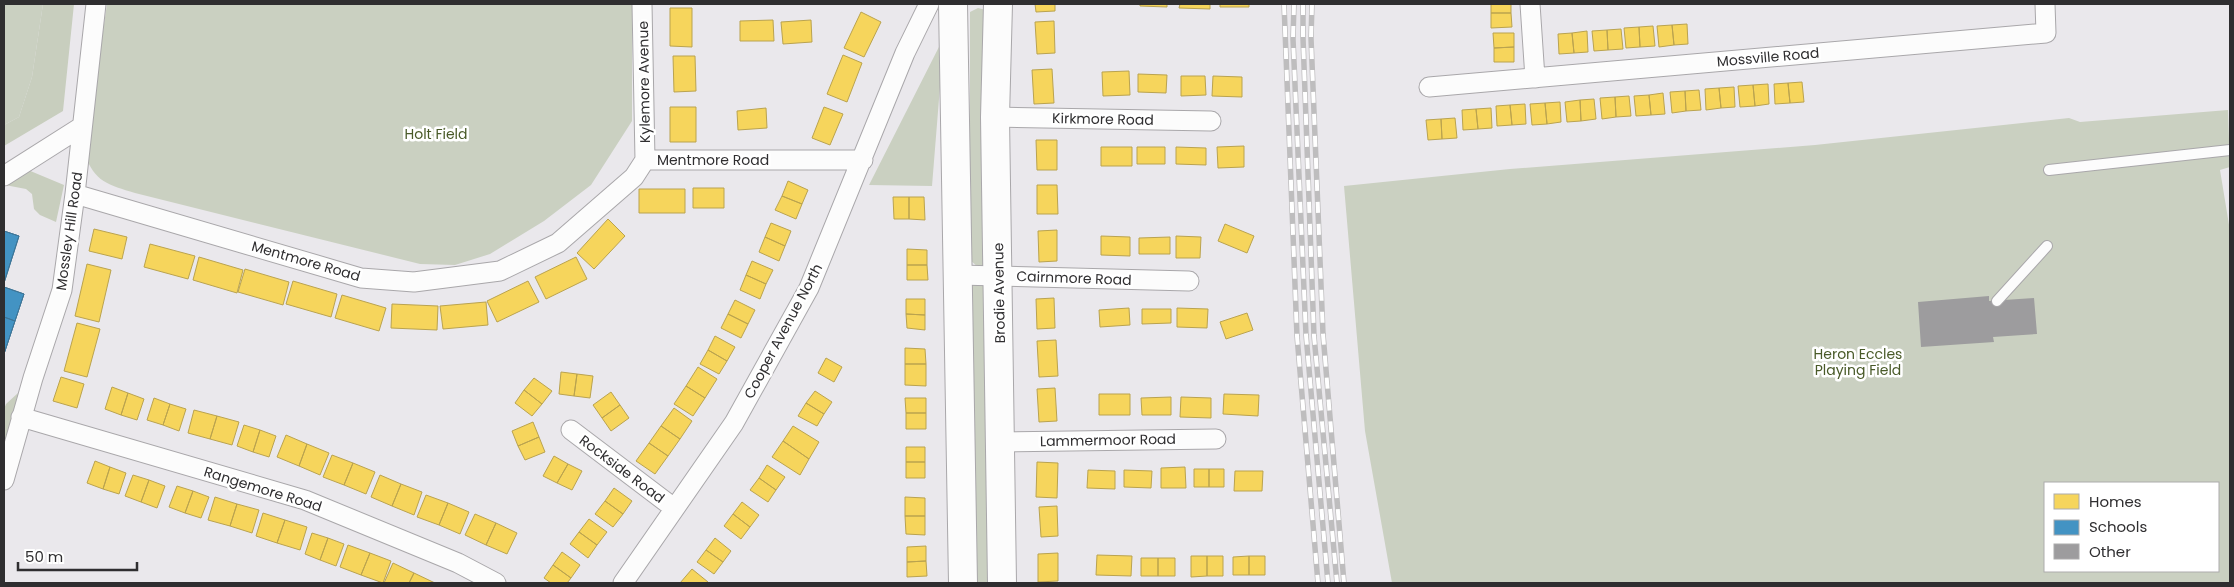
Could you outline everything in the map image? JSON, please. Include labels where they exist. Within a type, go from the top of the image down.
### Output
[{"type":"street","name":"Mossley Hill Road","points":[[4,480],[62,290],[75,194],[96,4]]},
{"type":"street","name":"Kylemore Avenue","points":[[642,4],[645,160]]},
{"type":"street","name":"Cooper Avenue North","points":[[624,583],[734,423],[810,288],[905,53],[929,4]]},
{"type":"street","points":[[953,4],[963,583]]},
{"type":"street","name":"Brodie Avenue","points":[[998,4],[995,117],[999,276],[1002,583]]},
{"type":"street","points":[[1429,87],[1535,78],[1530,4]]},
{"type":"street","name":"Mossville Road","points":[[1535,78],[2046,33],[2045,4]]},
{"type":"street","name":"Kirkmore Road","points":[[995,117],[1211,121]]},
{"type":"street","points":[[4,176],[82,127]]},
{"type":"street","name":"Mentmore Road","points":[[75,194],[361,278],[414,282],[500,271],[558,244],[634,177],[645,160],[863,160]]},
{"type":"street","name":"Cairnmore Road","points":[[959,275],[1189,281]]},
{"type":"street","name":"Rangemore Road","points":[[22,417],[305,500],[458,563],[496,583]]},
{"type":"street","name":"Rockside Road","points":[[571,430],[674,508]]},
{"type":"street","name":"Lammermoor Road","points":[[1000,442],[1216,439]]},
{"type":"lane","points":[[2050,170],[2230,150]]},
{"type":"lane","points":[[1998,301],[2047,246]]},
{"type":"green space","points":[[4,4],[43,4],[32,77],[19,117],[4,125]]},
{"type":"green space","points":[[43,4],[74,4],[63,111],[4,146],[4,125],[19,117],[32,77]]},
{"type":"green space","name":"Holt Field","points":[[107,4],[632,4],[632,121],[591,185],[544,221],[490,254],[455,265],[420,264],[135,193],[110,185],[98,177],[85,154]]},
{"type":"green space","points":[[978,8],[986,10],[987,264],[978,267],[970,260],[970,12]]},
{"type":"green space","points":[[944,37],[932,186],[869,185]]},
{"type":"green space","name":"Heron Eccles Playing Field","points":[[2228,110],[2230,167],[2220,170],[2230,231],[2230,583],[1392,583],[1365,431],[1344,186],[1510,169],[1815,145],[2069,118],[2080,122]]},
{"type":"green space","points":[[28,170],[64,185],[56,222],[40,215],[34,209],[32,194],[26,189],[5,185]]},
{"type":"green space","points":[[986,283],[991,583],[969,583],[971,288],[972,285]]},
{"type":"green space","points":[[18,393],[4,450],[4,409],[6,404]]},
{"type":"building: Homes","points":[[1035,4],[1055,4],[1055,11],[1036,12]]},
{"type":"building: Homes","points":[[1140,4],[1167,4],[1167,7],[1140,6]]},
{"type":"building: Homes","points":[[1180,4],[1210,4],[1210,9],[1179,8]]},
{"type":"building: Homes","points":[[1220,4],[1249,4],[1249,7],[1220,7]]},
{"type":"building: Homes","points":[[1491,4],[1511,4],[1511,13],[1491,13]]},
{"type":"building: Homes","points":[[670,8],[692,8],[692,47],[670,46]]},
{"type":"building: Homes","points":[[861,12],[881,22],[864,57],[844,48]]},
{"type":"building: Homes","points":[[1491,13],[1511,13],[1512,27],[1491,28]]},
{"type":"building: Homes","points":[[773,20],[774,41],[740,41],[740,21]]},
{"type":"building: Homes","points":[[811,20],[812,42],[783,44],[781,22]]},
{"type":"building: Homes","points":[[1054,21],[1055,53],[1037,54],[1035,22]]},
{"type":"building: Homes","points":[[1687,24],[1688,44],[1674,45],[1672,25]]},
{"type":"building: Homes","points":[[1672,25],[1674,45],[1659,47],[1657,26]]},
{"type":"building: Homes","points":[[1653,26],[1655,46],[1640,47],[1639,27]]},
{"type":"building: Homes","points":[[1639,27],[1640,47],[1626,48],[1624,28]]},
{"type":"building: Homes","points":[[1621,29],[1623,49],[1608,50],[1607,30]]},
{"type":"building: Homes","points":[[1607,30],[1608,50],[1594,51],[1592,31]]},
{"type":"building: Homes","points":[[1587,31],[1588,52],[1574,53],[1572,33]]},
{"type":"building: Homes","points":[[1493,33],[1514,33],[1514,47],[1494,48]]},
{"type":"building: Homes","points":[[1572,33],[1574,53],[1559,54],[1558,34]]},
{"type":"building: Homes","points":[[1514,47],[1514,62],[1494,62],[1494,48]]},
{"type":"building: Homes","points":[[843,55],[862,63],[847,102],[827,94]]},
{"type":"building: Homes","points":[[673,56],[695,56],[696,91],[674,92]]},
{"type":"building: Homes","points":[[1052,69],[1054,103],[1034,104],[1032,70]]},
{"type":"building: Homes","points":[[1129,71],[1130,95],[1103,96],[1102,72]]},
{"type":"building: Homes","points":[[1138,74],[1167,75],[1166,93],[1138,92]]},
{"type":"building: Homes","points":[[1181,76],[1205,76],[1206,95],[1181,96]]},
{"type":"building: Homes","points":[[1213,76],[1242,77],[1242,97],[1212,96]]},
{"type":"building: Homes","points":[[1802,82],[1804,102],[1790,103],[1788,83]]},
{"type":"building: Homes","points":[[1788,83],[1790,103],[1775,104],[1774,84]]},
{"type":"building: Homes","points":[[1768,84],[1769,104],[1755,106],[1753,85]]},
{"type":"building: Homes","points":[[1753,85],[1755,106],[1740,107],[1738,86]]},
{"type":"building: Homes","points":[[1734,87],[1735,107],[1721,108],[1719,88]]},
{"type":"building: Homes","points":[[1719,88],[1721,108],[1706,110],[1705,89]]},
{"type":"building: Homes","points":[[1699,90],[1701,110],[1686,111],[1685,91]]},
{"type":"building: Homes","points":[[1685,91],[1686,111],[1672,113],[1670,92]]},
{"type":"building: Homes","points":[[1663,93],[1665,114],[1651,115],[1649,95]]},
{"type":"building: Homes","points":[[1649,95],[1651,115],[1636,116],[1634,96]]},
{"type":"building: Homes","points":[[1629,96],[1631,116],[1616,117],[1615,97]]},
{"type":"building: Homes","points":[[1615,97],[1616,117],[1602,119],[1600,98]]},
{"type":"building: Homes","points":[[1594,99],[1596,119],[1581,121],[1580,100]]},
{"type":"building: Homes","points":[[1580,100],[1581,121],[1567,122],[1565,102]]},
{"type":"building: Homes","points":[[1560,102],[1561,122],[1547,124],[1545,103]]},
{"type":"building: Homes","points":[[1545,103],[1547,124],[1532,125],[1530,104]]},
{"type":"building: Homes","points":[[1525,104],[1526,124],[1512,125],[1510,105]]},
{"type":"building: Homes","points":[[1510,105],[1512,125],[1497,126],[1496,106]]},
{"type":"building: Homes","points":[[670,107],[696,107],[696,142],[670,142]]},
{"type":"building: Homes","points":[[824,107],[843,114],[830,145],[812,138]]},
{"type":"building: Homes","points":[[766,108],[767,128],[738,130],[737,111]]},
{"type":"building: Homes","points":[[1491,108],[1492,128],[1478,129],[1476,109]]},
{"type":"building: Homes","points":[[1476,109],[1478,129],[1463,130],[1462,110]]},
{"type":"building: Homes","points":[[1455,118],[1457,138],[1442,139],[1441,119]]},
{"type":"building: Homes","points":[[1441,119],[1442,139],[1428,140],[1426,120]]},
{"type":"building: Homes","points":[[1036,140],[1057,140],[1057,170],[1037,170]]},
{"type":"building: Homes","points":[[1244,146],[1244,167],[1218,168],[1217,147]]},
{"type":"building: Homes","points":[[1101,147],[1132,147],[1132,166],[1101,166]]},
{"type":"building: Homes","points":[[1137,147],[1165,147],[1165,164],[1137,164]]},
{"type":"building: Homes","points":[[1176,147],[1206,148],[1206,165],[1176,164]]},
{"type":"building: Homes","points":[[788,181],[808,190],[802,204],[782,196]]},
{"type":"building: Homes","points":[[1037,185],[1057,185],[1058,214],[1037,214]]},
{"type":"building: Homes","points":[[693,188],[724,188],[724,208],[693,208]]},
{"type":"building: Homes","points":[[639,189],[685,189],[685,213],[639,213]]},
{"type":"building: Homes","points":[[782,196],[802,204],[796,219],[775,210]]},
{"type":"building: Homes","points":[[893,197],[909,197],[909,219],[894,219]]},
{"type":"building: Homes","points":[[909,197],[924,197],[925,220],[909,219]]},
{"type":"building: Homes","points":[[608,219],[625,236],[594,269],[577,253]]},
{"type":"building: Homes","points":[[771,223],[791,231],[785,246],[765,237]]},
{"type":"building: Homes","points":[[1225,224],[1254,236],[1247,253],[1218,241]]},
{"type":"building: Homes","points":[[94,229],[127,237],[122,259],[89,251]]},
{"type":"building: Homes","points":[[1057,230],[1057,261],[1039,262],[1038,231]]},
{"type":"building: Homes","points":[[1101,236],[1130,237],[1130,256],[1101,255]]},
{"type":"building: Homes","points":[[1176,236],[1201,237],[1200,258],[1176,258]]},
{"type":"building: Homes","points":[[765,237],[785,246],[779,261],[759,252]]},
{"type":"building: Homes","points":[[1170,237],[1170,254],[1139,254],[1139,238]]},
{"type":"building: Homes","points":[[150,244],[195,256],[188,279],[144,267]]},
{"type":"building: Homes","points":[[907,249],[927,250],[927,265],[907,265]]},
{"type":"building: Homes","points":[[199,257],[243,270],[237,293],[193,280]]},
{"type":"building: Homes","points":[[576,257],[587,279],[546,299],[535,277]]},
{"type":"building: Homes","points":[[752,261],[773,270],[766,284],[746,275]]},
{"type":"building: Homes","points":[[87,264],[111,270],[99,322],[75,316]]},
{"type":"building: Homes","points":[[907,265],[927,265],[928,280],[907,280]]},
{"type":"building: Homes","points":[[245,269],[289,282],[283,305],[238,292]]},
{"type":"building: Homes","points":[[746,275],[766,284],[760,299],[740,290]]},
{"type":"building: Homes","points":[[293,281],[337,294],[331,317],[286,304]]},
{"type":"building: Homes","points":[[528,281],[539,302],[497,322],[487,301]]},
{"type":"building: Homes","points":[[342,295],[386,308],[379,331],[335,318]]},
{"type":"building: Homes","points":[[1054,298],[1055,328],[1037,329],[1036,299]]},
{"type":"building: Homes","points":[[906,299],[925,299],[925,315],[906,314]]},
{"type":"building: Homes","points":[[735,300],[755,310],[748,324],[728,314]]},
{"type":"building: Homes","points":[[486,302],[488,325],[443,329],[440,306]]},
{"type":"building: Homes","points":[[392,304],[438,306],[437,330],[391,328]]},
{"type":"building: Homes","points":[[1129,308],[1130,325],[1100,327],[1099,310]]},
{"type":"building: Homes","points":[[1177,308],[1208,309],[1207,328],[1177,327]]},
{"type":"building: Homes","points":[[1142,309],[1171,309],[1171,323],[1142,324]]},
{"type":"building: Homes","points":[[1247,313],[1253,330],[1226,339],[1220,322]]},
{"type":"building: Homes","points":[[728,314],[748,324],[741,338],[721,328]]},
{"type":"building: Homes","points":[[906,314],[925,315],[925,330],[907,328]]},
{"type":"building: Homes","points":[[77,323],[100,329],[87,377],[64,371]]},
{"type":"building: Homes","points":[[715,336],[735,347],[727,361],[708,350]]},
{"type":"building: Homes","points":[[1056,340],[1058,376],[1039,377],[1037,341]]},
{"type":"building: Homes","points":[[905,348],[925,349],[926,364],[905,364]]},
{"type":"building: Homes","points":[[708,350],[727,361],[719,374],[700,364]]},
{"type":"building: Homes","points":[[826,358],[842,367],[834,382],[818,373]]},
{"type":"building: Homes","points":[[905,364],[926,364],[926,386],[905,385]]},
{"type":"building: Homes","points":[[698,367],[717,379],[705,398],[686,386]]},
{"type":"building: Homes","points":[[561,372],[577,374],[574,396],[559,394]]},
{"type":"building: Homes","points":[[577,374],[593,376],[590,398],[574,396]]},
{"type":"building: Homes","points":[[61,377],[84,384],[77,408],[53,401]]},
{"type":"building: Homes","points":[[534,378],[552,391],[542,404],[524,390]]},
{"type":"building: Homes","points":[[686,386],[705,398],[693,416],[674,404]]},
{"type":"building: Homes","points":[[112,387],[128,393],[121,415],[105,409]]},
{"type":"building: Homes","points":[[1055,388],[1057,421],[1039,422],[1037,389]]},
{"type":"building: Homes","points":[[524,390],[542,404],[532,416],[515,403]]},
{"type":"building: Homes","points":[[815,391],[832,402],[824,414],[806,403]]},
{"type":"building: Homes","points":[[611,392],[620,405],[602,418],[593,405]]},
{"type":"building: Homes","points":[[128,393],[144,399],[137,420],[121,415]]},
{"type":"building: Homes","points":[[1099,394],[1130,394],[1130,415],[1099,415]]},
{"type":"building: Homes","points":[[1224,394],[1259,395],[1258,416],[1223,414]]},
{"type":"building: Homes","points":[[1171,397],[1171,415],[1142,415],[1141,398]]},
{"type":"building: Homes","points":[[1181,397],[1211,398],[1211,418],[1180,417]]},
{"type":"building: Homes","points":[[154,398],[170,404],[163,425],[147,420]]},
{"type":"building: Homes","points":[[905,398],[926,398],[926,413],[906,413]]},
{"type":"building: Homes","points":[[806,403],[824,414],[817,426],[798,416]]},
{"type":"building: Homes","points":[[170,404],[186,409],[179,431],[163,425]]},
{"type":"building: Homes","points":[[620,405],[629,418],[611,431],[602,418]]},
{"type":"building: Homes","points":[[674,408],[692,421],[680,439],[661,426]]},
{"type":"building: Homes","points":[[194,410],[217,416],[210,439],[188,433]]},
{"type":"building: Homes","points":[[906,413],[926,413],[926,429],[906,429]]},
{"type":"building: Homes","points":[[217,416],[239,422],[232,445],[210,439]]},
{"type":"building: Homes","points":[[533,422],[539,437],[518,446],[512,431]]},
{"type":"building: Homes","points":[[244,425],[260,430],[253,452],[237,446]]},
{"type":"building: Homes","points":[[661,426],[680,439],[668,456],[649,443]]},
{"type":"building: Homes","points":[[793,426],[819,442],[809,459],[783,441]]},
{"type":"building: Homes","points":[[260,430],[276,436],[269,457],[253,452]]},
{"type":"building: Homes","points":[[286,435],[307,444],[299,466],[277,457]]},
{"type":"building: Homes","points":[[539,437],[545,452],[525,460],[518,446]]},
{"type":"building: Homes","points":[[783,441],[809,459],[800,475],[772,457]]},
{"type":"building: Homes","points":[[649,443],[668,456],[655,474],[636,461]]},
{"type":"building: Homes","points":[[307,444],[329,453],[320,475],[299,466]]},
{"type":"building: Homes","points":[[906,447],[925,447],[925,462],[906,462]]},
{"type":"building: Homes","points":[[332,455],[353,463],[344,485],[323,477]]},
{"type":"building: Homes","points":[[554,456],[568,464],[557,483],[543,476]]},
{"type":"building: Homes","points":[[95,461],[110,467],[103,489],[87,483]]},
{"type":"building: Homes","points":[[906,462],[925,462],[925,478],[906,478]]},
{"type":"building: Homes","points":[[1037,462],[1058,463],[1057,498],[1036,497]]},
{"type":"building: Homes","points":[[353,463],[375,472],[366,494],[344,485]]},
{"type":"building: Homes","points":[[568,464],[582,471],[572,490],[557,483]]},
{"type":"building: Homes","points":[[767,465],[785,477],[776,490],[759,478]]},
{"type":"building: Homes","points":[[110,467],[126,473],[119,494],[103,489]]},
{"type":"building: Homes","points":[[1185,467],[1186,488],[1161,488],[1161,468]]},
{"type":"building: Homes","points":[[1194,469],[1209,469],[1209,487],[1194,487]]},
{"type":"building: Homes","points":[[1209,469],[1224,469],[1224,487],[1209,487]]},
{"type":"building: Homes","points":[[1088,470],[1115,471],[1115,489],[1087,488]]},
{"type":"building: Homes","points":[[1124,470],[1152,471],[1151,488],[1124,487]]},
{"type":"building: Homes","points":[[1235,471],[1263,471],[1262,491],[1234,491]]},
{"type":"building: Homes","points":[[133,475],[149,480],[141,502],[125,496]]},
{"type":"building: Homes","points":[[380,475],[401,484],[392,506],[371,497]]},
{"type":"building: Homes","points":[[759,478],[776,490],[768,502],[750,490]]},
{"type":"building: Homes","points":[[149,480],[165,486],[157,508],[141,502]]},
{"type":"building: Homes","points":[[401,484],[422,492],[414,515],[392,506]]},
{"type":"building: Homes","points":[[177,486],[193,491],[185,513],[169,507]]},
{"type":"building: Homes","points":[[614,488],[632,501],[623,514],[605,501]]},
{"type":"building: Homes","points":[[193,491],[209,497],[201,518],[185,513]]},
{"type":"building: Homes","points":[[426,495],[448,503],[439,525],[417,517]]},
{"type":"building: Homes","points":[[215,497],[237,504],[230,526],[208,520]]},
{"type":"building: Homes","points":[[905,497],[925,498],[925,516],[905,516]]},
{"type":"building: Homes","points":[[605,501],[623,514],[613,527],[595,514]]},
{"type":"building: Homes","points":[[742,502],[759,515],[750,527],[733,514]]},
{"type":"building: Homes","points":[[448,503],[469,512],[460,534],[439,525]]},
{"type":"building: Homes","points":[[237,504],[259,510],[252,533],[230,526]]},
{"type":"building: Homes","points":[[1057,506],[1058,536],[1041,537],[1039,507]]},
{"type":"building: Homes","points":[[263,513],[285,520],[277,543],[256,536]]},
{"type":"building: Homes","points":[[475,514],[496,523],[486,545],[465,535]]},
{"type":"building: Homes","points":[[733,514],[750,527],[741,539],[724,526]]},
{"type":"building: Homes","points":[[905,516],[925,516],[925,535],[906,534]]},
{"type":"building: Homes","points":[[589,519],[607,532],[597,545],[579,532]]},
{"type":"building: Homes","points":[[285,520],[307,527],[300,550],[277,543]]},
{"type":"building: Homes","points":[[496,523],[517,533],[507,554],[486,545]]},
{"type":"building: Homes","points":[[579,532],[597,545],[588,558],[570,544]]},
{"type":"building: Homes","points":[[312,533],[328,538],[320,560],[305,554]]},
{"type":"building: Homes","points":[[328,538],[344,544],[336,566],[320,560]]},
{"type":"building: Homes","points":[[715,538],[731,551],[723,562],[706,550]]},
{"type":"building: Homes","points":[[348,545],[370,553],[361,575],[340,567]]},
{"type":"building: Homes","points":[[926,546],[926,561],[907,562],[907,547]]},
{"type":"building: Homes","points":[[706,550],[723,562],[714,574],[697,562]]},
{"type":"building: Homes","points":[[562,552],[580,565],[571,578],[553,565]]},
{"type":"building: Homes","points":[[370,553],[391,561],[383,583],[361,575]]},
{"type":"building: Homes","points":[[1058,553],[1058,581],[1038,582],[1038,554]]},
{"type":"building: Homes","points":[[1097,555],[1132,556],[1131,576],[1096,575]]},
{"type":"building: Homes","points":[[1191,556],[1207,556],[1207,576],[1191,577]]},
{"type":"building: Homes","points":[[1207,556],[1223,556],[1223,576],[1207,576]]},
{"type":"building: Homes","points":[[1249,556],[1249,575],[1233,575],[1233,557]]},
{"type":"building: Homes","points":[[1249,556],[1265,556],[1265,575],[1249,575]]},
{"type":"building: Homes","points":[[1141,558],[1158,558],[1158,576],[1141,576]]},
{"type":"building: Homes","points":[[1158,558],[1175,558],[1175,576],[1158,576]]},
{"type":"building: Homes","points":[[926,561],[927,576],[907,577],[907,562]]},
{"type":"building: Homes","points":[[393,563],[414,573],[409,583],[384,583]]},
{"type":"building: Homes","points":[[553,565],[571,578],[567,583],[551,583],[544,578]]},
{"type":"building: Homes","points":[[692,569],[708,582],[680,583]]},
{"type":"building: Homes","points":[[414,573],[435,583],[409,583]]},
{"type":"building: Schools","points":[[4,231],[19,236],[4,283]]},
{"type":"building: Schools","points":[[4,231],[19,236],[4,283]]},
{"type":"building: Schools","points":[[4,287],[24,294],[4,354]]},
{"type":"building: Schools","points":[[4,287],[24,294],[15,321],[4,317]]},
{"type":"building: Schools","points":[[4,317],[15,321],[4,354]]},
{"type":"building: Other","points":[[1989,296],[1989,301],[2034,298],[2037,334],[1993,337],[1994,342],[1921,347],[1918,302]]},
{"type":"railway","points":[[1284,4],[1297,336],[1318,583]]},
{"type":"railway","points":[[1294,4],[1293,39],[1306,335],[1328,583]]},
{"type":"railway","points":[[1303,4],[1314,336],[1337,583]]},
{"type":"railway","points":[[1312,4],[1311,38],[1323,334],[1344,583]]}]
